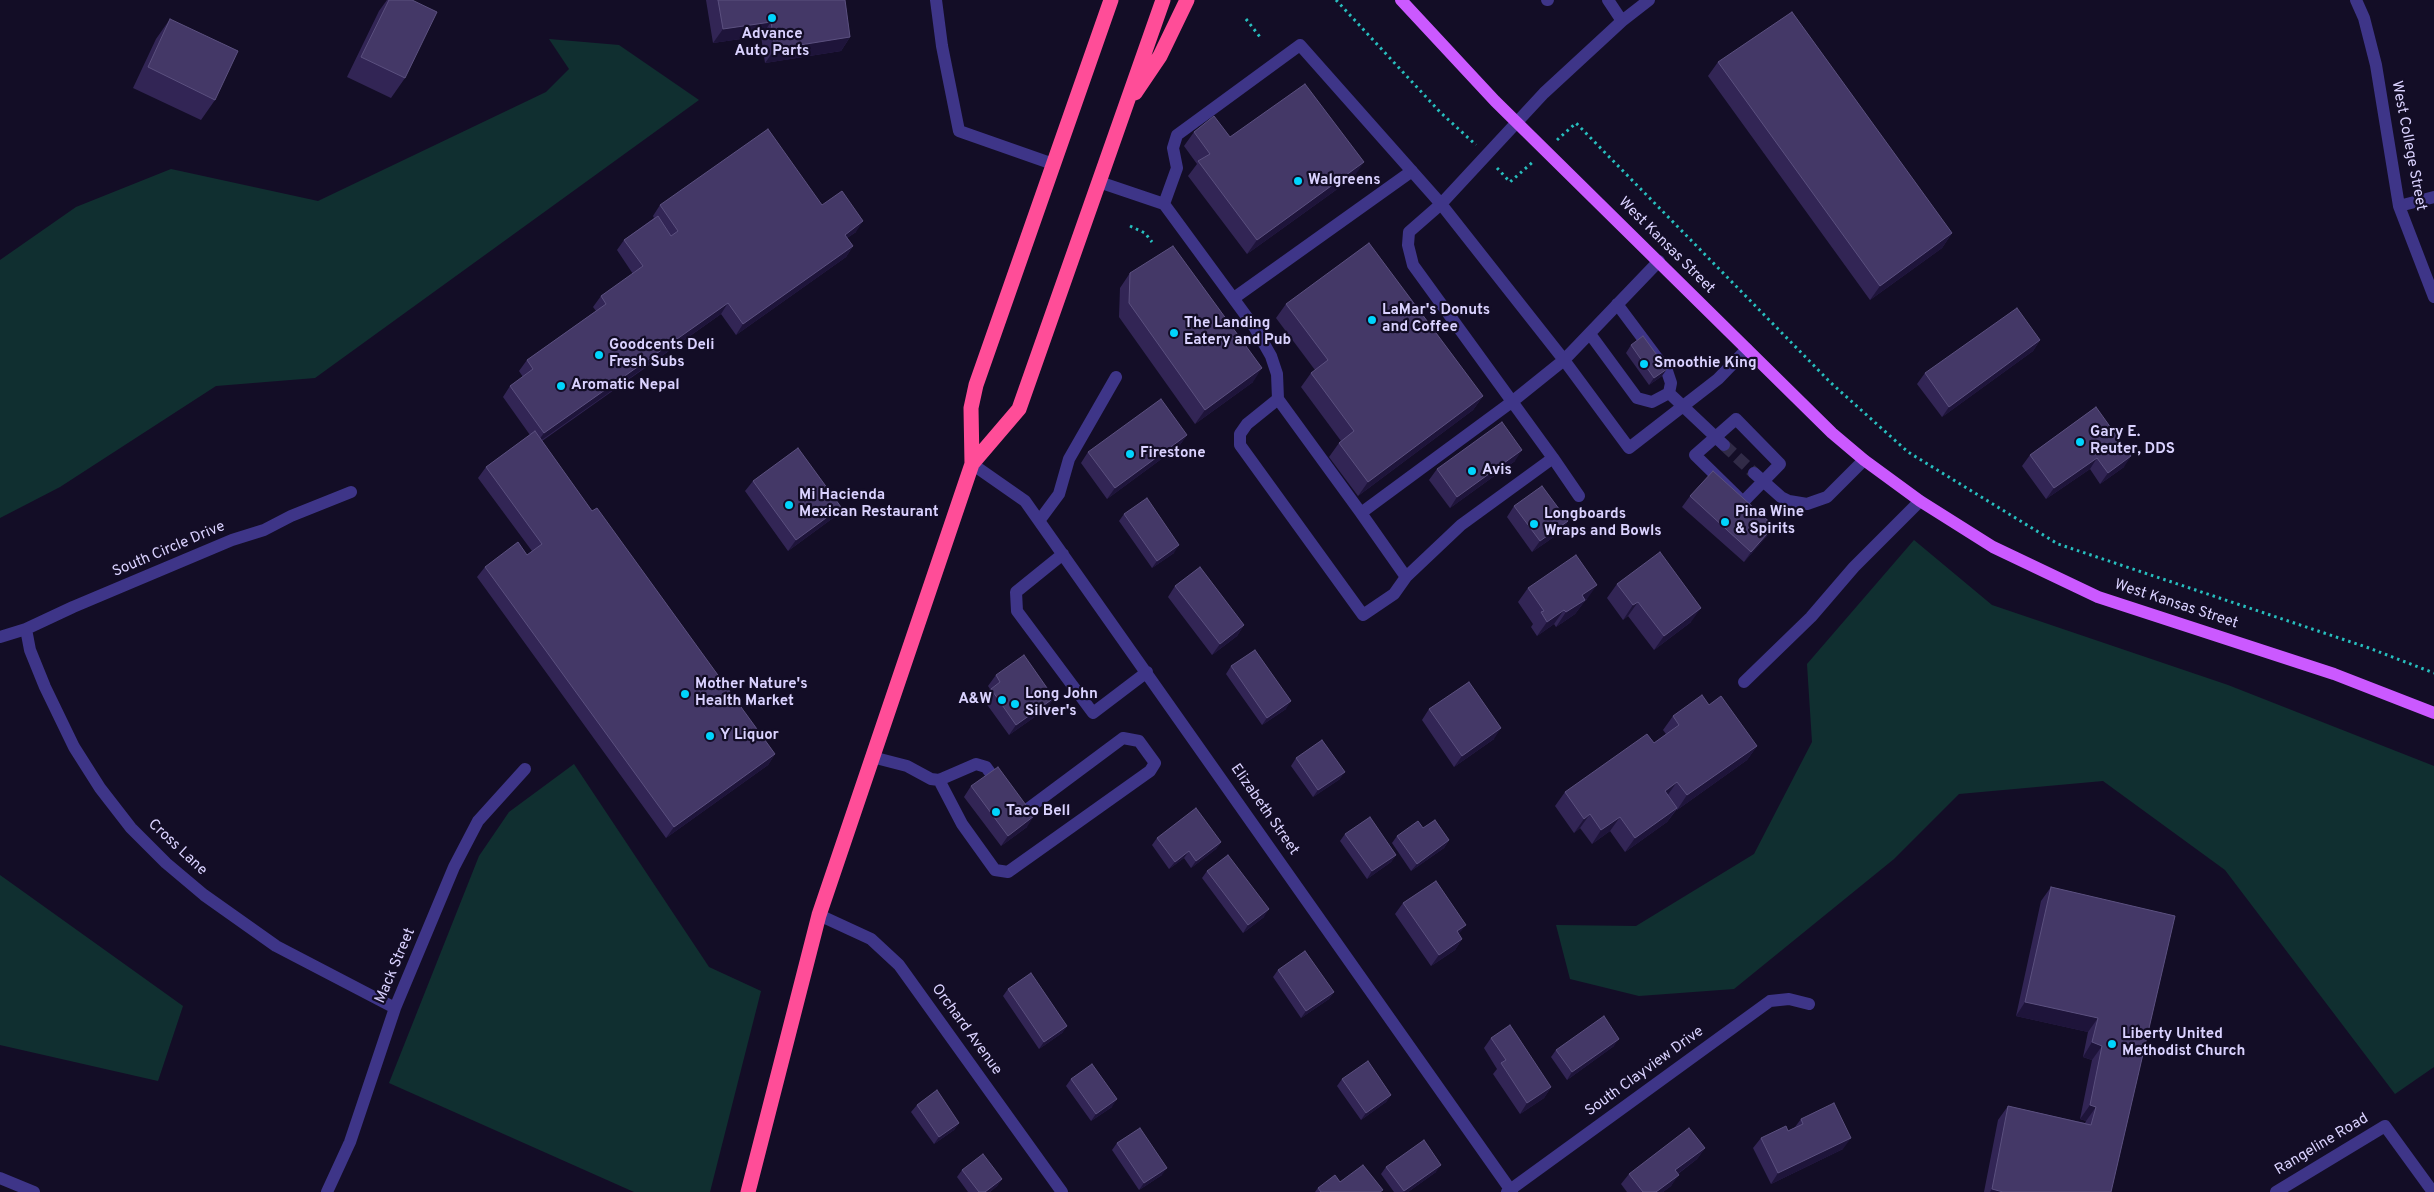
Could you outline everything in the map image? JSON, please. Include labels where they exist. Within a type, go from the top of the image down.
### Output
[{"type":"highway","points":[[748,1192],[819,916],[972,464],[971,408],[974,393],[1111,0]]},
{"type":"highway","points":[[972,464],[1019,409],[1163,0]]},
{"type":"highway","points":[[1126,104],[1139,89],[1160,56],[1187,0]]},
{"type":"main road","name":"West Kansas Street","points":[[1401,0],[1495,101],[1832,433],[1864,460],[1920,501],[1993,547],[2090,593],[2133,609],[2334,674],[2434,713]]},
{"type":"street","points":[[936,0],[942,46],[959,131],[1053,164]]},
{"type":"street","points":[[1608,0],[1622,20]]},
{"type":"street","points":[[1579,496],[1513,401],[1413,265],[1408,245],[1409,232],[1441,204],[1544,93],[1622,20],[1649,0]]},
{"type":"street","name":"West College Street","points":[[2356,0],[2364,18],[2376,64],[2399,206],[2434,297]]},
{"type":"street","points":[[1164,204],[1177,168],[1172,148],[1177,136],[1300,45],[1441,204],[1564,360],[1629,448],[1718,379],[1747,350]]},
{"type":"street","points":[[1234,298],[1412,171]]},
{"type":"street","points":[[1099,182],[1164,204],[1234,298],[1271,356],[1277,374],[1278,399],[1406,577]]},
{"type":"street","points":[[2399,206],[2434,197]]},
{"type":"street","points":[[1361,513],[1513,401],[1564,360],[1659,261]]},
{"type":"street","points":[[1590,334],[1637,398],[1652,402],[1669,392],[1671,383],[1667,371],[1617,304]]},
{"type":"street","points":[[1039,521],[1059,494],[1069,459],[1116,377]]},
{"type":"street","points":[[1669,392],[1683,408],[1720,441]]},
{"type":"street","points":[[1278,399],[1247,424],[1240,434],[1240,445],[1363,615],[1394,594],[1406,577],[1460,525],[1553,458]]},
{"type":"street","points":[[1736,419],[1780,464],[1758,478],[1743,502],[1695,455],[1720,441],[1736,419]]},
{"type":"street","points":[[1758,478],[1789,501],[1807,504],[1827,497],[1864,460]]},
{"type":"street","name":"Elizabeth Street","points":[[972,464],[1025,501],[1510,1191]]},
{"type":"street","name":"South Circle Drive","points":[[0,637],[26,629],[232,540],[264,530],[291,516],[351,492]]},
{"type":"street","points":[[1744,682],[1811,617],[1865,556],[1920,501]]},
{"type":"street","points":[[1063,554],[1042,568],[1016,592],[1017,611],[1093,714],[1147,672]]},
{"type":"street","name":"Cross Lane","points":[[26,629],[30,650],[45,687],[74,747],[106,796],[131,828],[166,863],[204,895],[276,946],[395,1008]]},
{"type":"street","points":[[872,758],[907,766],[939,780],[962,824],[995,870],[1008,872],[1150,771],[1155,763],[1139,741],[1123,738],[1025,811],[1017,809],[986,767],[976,764],[939,780]]},
{"type":"street","name":"Mack Street","points":[[327,1192],[350,1142],[395,1008],[454,867],[478,821],[525,768]]},
{"type":"street","name":"Orchard Avenue","points":[[819,916],[872,939],[898,965],[1062,1192]]},
{"type":"street","name":"South Clayview Drive","points":[[1510,1191],[1770,1001],[1789,999],[1809,1004]]},
{"type":"street","name":"Rangeline Road","points":[[2276,1192],[2385,1126],[2432,1192]]},
{"type":"street","points":[[0,1178],[34,1192]]},
{"type":"path","points":[[1336,0],[1440,112],[1467,136]]},
{"type":"path","points":[[1246,19],[1260,37]]},
{"type":"path","points":[[1576,123],[1831,383],[1908,452],[2058,544],[2369,648],[2434,673]]},
{"type":"path","points":[[1130,226],[1146,233],[1152,242]]},
{"type":"green space","points":[[549,39],[619,45],[699,100],[315,378],[216,386],[60,487],[0,518],[0,260],[76,207],[171,169],[318,201],[546,92],[569,69]]},
{"type":"green space","points":[[1914,540],[1992,605],[2228,685],[2434,766],[2434,1067],[2395,1094],[2225,870],[2103,781],[1959,794],[1894,859],[1734,989],[1639,996],[1570,979],[1556,925],[1636,926],[1754,854],[1812,742],[1807,664]]},
{"type":"green space","points":[[574,764],[709,967],[761,991],[710,1192],[634,1192],[389,1083],[479,856],[509,812]]},
{"type":"green space","points":[[0,875],[183,1006],[158,1081],[0,1045]]},
{"type":"building","points":[[389,0],[412,0],[437,12],[405,78],[361,57]]},
{"type":"building","name":"Advance Auto Parts","points":[[718,0],[845,0],[850,37],[775,49],[771,22],[723,29]]},
{"type":"building","points":[[1792,12],[1952,233],[1880,286],[1718,62]]},
{"type":"building","points":[[170,19],[238,51],[215,100],[148,67]]},
{"type":"building","name":"Walgreens","points":[[1305,84],[1364,162],[1257,240],[1198,161],[1210,154],[1194,132],[1214,116],[1230,137]]},
{"type":"building","points":[[768,129],[822,205],[842,191],[863,221],[845,235],[853,246],[743,324],[728,303],[544,433],[510,386],[533,369],[527,360],[606,304],[601,296],[643,266],[624,240],[658,216],[671,236],[678,231],[660,205]]},
{"type":"building","points":[[1369,243],[1483,396],[1368,482],[1339,443],[1354,431],[1311,373],[1328,360],[1286,304]]},
{"type":"building","name":"The Landing Eatery and Pub","points":[[1173,246],[1262,368],[1205,410],[1129,303],[1130,273]]},
{"type":"building","points":[[2017,308],[2040,340],[1949,407],[1925,373]]},
{"type":"building","points":[[1643,336],[1667,369],[1654,378],[1631,345]]},
{"type":"building","name":"Firestone","points":[[1161,399],[1187,435],[1115,488],[1088,452]]},
{"type":"building","name":"Gary E. Reuter, DDS","points":[[2096,407],[2131,456],[2108,473],[2097,458],[2054,488],[2030,455]]},
{"type":"building","name":"Avis","points":[[1502,422],[1522,450],[1457,497],[1437,469]]},
{"type":"building","points":[[535,431],[592,511],[597,508],[775,754],[674,827],[485,567],[518,542],[527,555],[542,544],[486,467]]},
{"type":"building","name":"Mi Hacienda Mexican Restaurant","points":[[798,448],[841,507],[796,540],[753,481]]},
{"type":"building","name":"Pina Wine & Spirits","points":[[1713,471],[1774,526],[1751,552],[1690,496]]},
{"type":"building","points":[[1542,486],[1568,521],[1540,541],[1514,506]]},
{"type":"building","points":[[1147,498],[1179,545],[1157,561],[1124,514]]},
{"type":"building","points":[[1660,552],[1701,608],[1664,636],[1638,602],[1633,605],[1617,584]]},
{"type":"building","points":[[1576,555],[1597,585],[1582,595],[1585,600],[1566,612],[1564,610],[1547,622],[1541,612],[1544,611],[1528,588]]},
{"type":"building","points":[[1200,567],[1244,625],[1220,644],[1175,586]]},
{"type":"building","points":[[1255,650],[1291,701],[1267,718],[1231,666]]},
{"type":"building","name":"Long John Silver's","points":[[1024,655],[1054,698],[1016,725],[991,689],[1000,682],[996,675]]},
{"type":"building","points":[[1469,682],[1501,728],[1462,756],[1429,709]]},
{"type":"building","points":[[1702,695],[1709,705],[1721,696],[1757,746],[1687,795],[1677,782],[1665,791],[1677,808],[1635,838],[1620,817],[1601,830],[1590,814],[1584,819],[1565,792],[1647,734],[1654,743],[1679,725],[1673,716]]},
{"type":"building","points":[[1322,740],[1345,772],[1318,790],[1296,758]]},
{"type":"building","points":[[998,767],[1034,816],[1008,836],[971,786]]},
{"type":"building","points":[[1196,808],[1221,842],[1196,861],[1189,851],[1175,862],[1157,838]]},
{"type":"building","points":[[1370,817],[1396,855],[1372,871],[1345,834]]},
{"type":"building","points":[[1435,820],[1449,840],[1417,864],[1397,836],[1418,821],[1423,828]]},
{"type":"building","points":[[1228,855],[1269,909],[1248,925],[1207,871]]},
{"type":"building","points":[[1436,881],[1466,925],[1457,931],[1462,939],[1439,955],[1403,903]]},
{"type":"building","name":"Liberty United Methodist Church","points":[[2051,887],[2175,916],[2111,1192],[2003,1192],[1992,1189],[2008,1106],[2091,1125],[2096,1107],[2090,1105],[2102,1046],[2092,1042],[2098,1018],[2025,1002]]},
{"type":"building","points":[[1305,951],[1334,992],[1306,1011],[1278,970]]},
{"type":"building","points":[[1031,973],[1067,1026],[1044,1042],[1008,989]]},
{"type":"building","points":[[1604,1016],[1619,1039],[1572,1072],[1556,1050]]},
{"type":"building","points":[[1510,1025],[1551,1087],[1527,1103],[1501,1063],[1506,1060],[1491,1038]]},
{"type":"building","points":[[1368,1061],[1391,1095],[1366,1113],[1342,1079]]},
{"type":"building","points":[[1092,1064],[1117,1099],[1096,1114],[1071,1079]]},
{"type":"building","points":[[937,1090],[959,1123],[939,1137],[917,1105]]},
{"type":"building","points":[[1834,1103],[1851,1138],[1778,1173],[1761,1138],[1786,1126],[1788,1131],[1803,1124],[1801,1119]]},
{"type":"building","points":[[1140,1128],[1167,1168],[1144,1183],[1117,1143]]},
{"type":"building","points":[[1689,1128],[1705,1148],[1675,1170],[1679,1175],[1656,1192],[1643,1192],[1629,1174]]},
{"type":"building","points":[[1424,1140],[1441,1165],[1404,1191],[1386,1167]]},
{"type":"building","points":[[983,1154],[1002,1179],[985,1192],[979,1192],[962,1170]]},
{"type":"building","points":[[1363,1165],[1383,1190],[1380,1192],[1321,1192],[1318,1188],[1335,1175],[1340,1182]]},
{"type":"tunnel","points":[[1724,445],[1754,473]]},
{"type":"place","name":"Advance Auto Parts","points":[[772,18]]},
{"type":"place","name":"Walgreens","points":[[1298,181]]},
{"type":"place","name":"LaMar's Donuts and Coffee","points":[[1372,320]]},
{"type":"place","name":"The Landing Eatery and Pub","points":[[1174,333]]},
{"type":"place","name":"Goodcents Deli Fresh Subs","points":[[599,355]]},
{"type":"place","name":"Smoothie King","points":[[1644,364]]},
{"type":"place","name":"Aromatic Nepal","points":[[561,386]]},
{"type":"place","name":"Gary E. Reuter, DDS","points":[[2080,442]]},
{"type":"place","name":"Firestone","points":[[1130,454]]},
{"type":"place","name":"Avis","points":[[1472,471]]},
{"type":"place","name":"Mi Hacienda Mexican Restaurant","points":[[789,505]]},
{"type":"place","name":"Pina Wine & Spirits","points":[[1725,522]]},
{"type":"place","name":"Longboards Wraps and Bowls","points":[[1534,524]]},
{"type":"place","name":"Mother Nature's Health Market","points":[[685,694]]},
{"type":"place","name":"A&W","points":[[1002,700]]},
{"type":"place","name":"Long John Silver's","points":[[1015,704]]},
{"type":"place","name":"Y Liquor","points":[[710,736]]},
{"type":"place","name":"Taco Bell","points":[[996,812]]},
{"type":"place","name":"Liberty United Methodist Church","points":[[2112,1044]]}]
